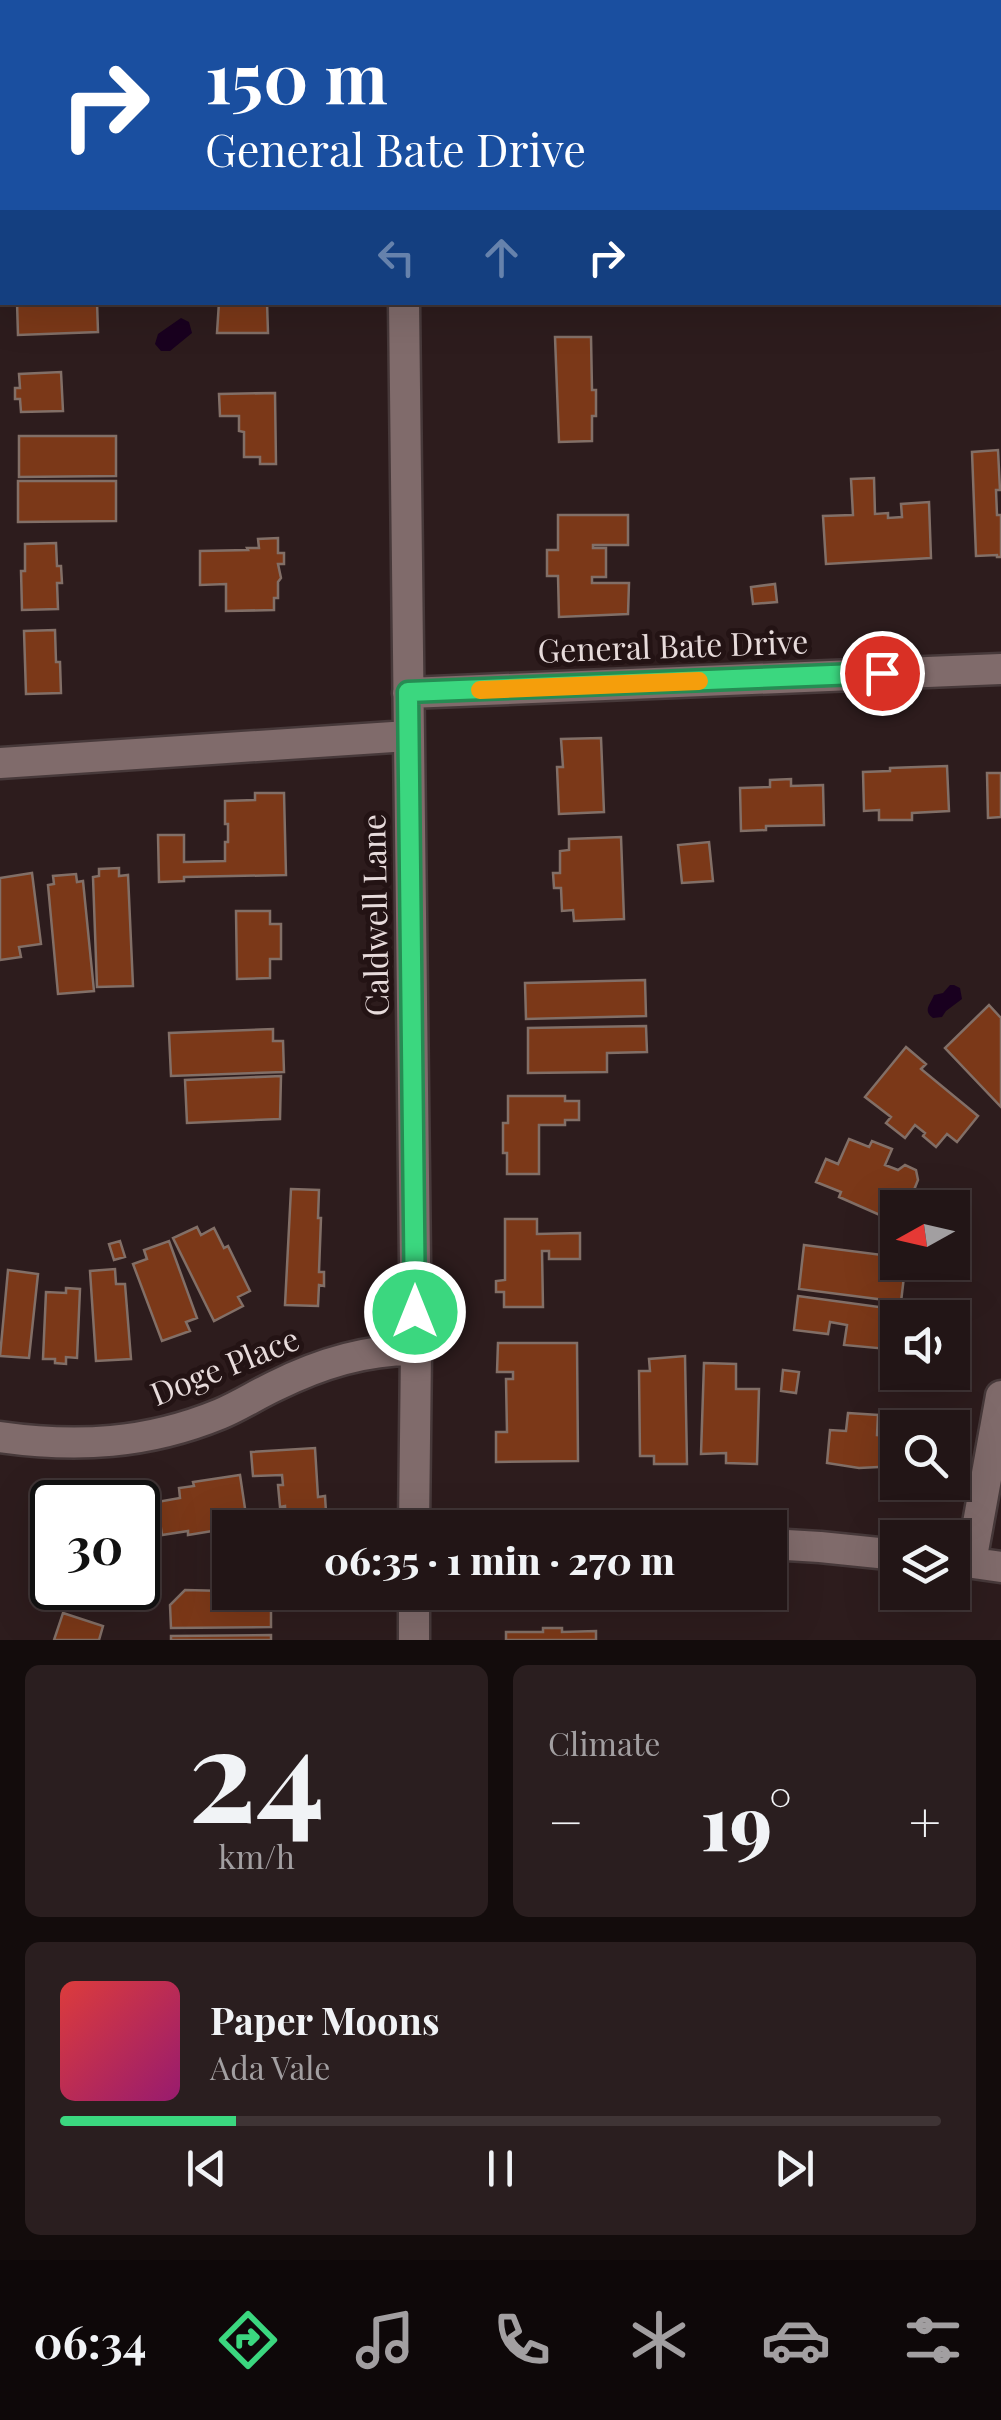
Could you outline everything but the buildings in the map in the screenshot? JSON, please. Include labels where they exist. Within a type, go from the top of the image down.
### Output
[{"type":"street","name":"Caldwell Lane","points":[[404,305],[416,1350],[414,1510]]},
{"type":"street","name":"General Bate Drive","points":[[408,692],[1001,668]]},
{"type":"street","points":[[0,763],[408,736]]},
{"type":"street","name":"Doge Place","points":[[0,1437],[90,1444],[159,1434],[224,1413],[318,1366],[370,1354],[416,1350]]},
{"type":"street","points":[[975,1563],[1001,1396]]},
{"type":"street","points":[[787,1545],[880,1552]]},
{"type":"street","points":[[414,1610],[414,1640]]},
{"type":"shaded area","points":[[181,318],[189,322],[192,333],[170,351],[161,351],[155,344],[158,334]]},
{"type":"shaded area","points":[[950,985],[960,988],[962,999],[942,1017],[933,1018],[928,1010],[934,995],[943,993]]},
{"type":"slow traffic","points":[[480,690],[699,681]]},
{"type":"route","points":[[415,1312],[408,692],[882,673]]}]
